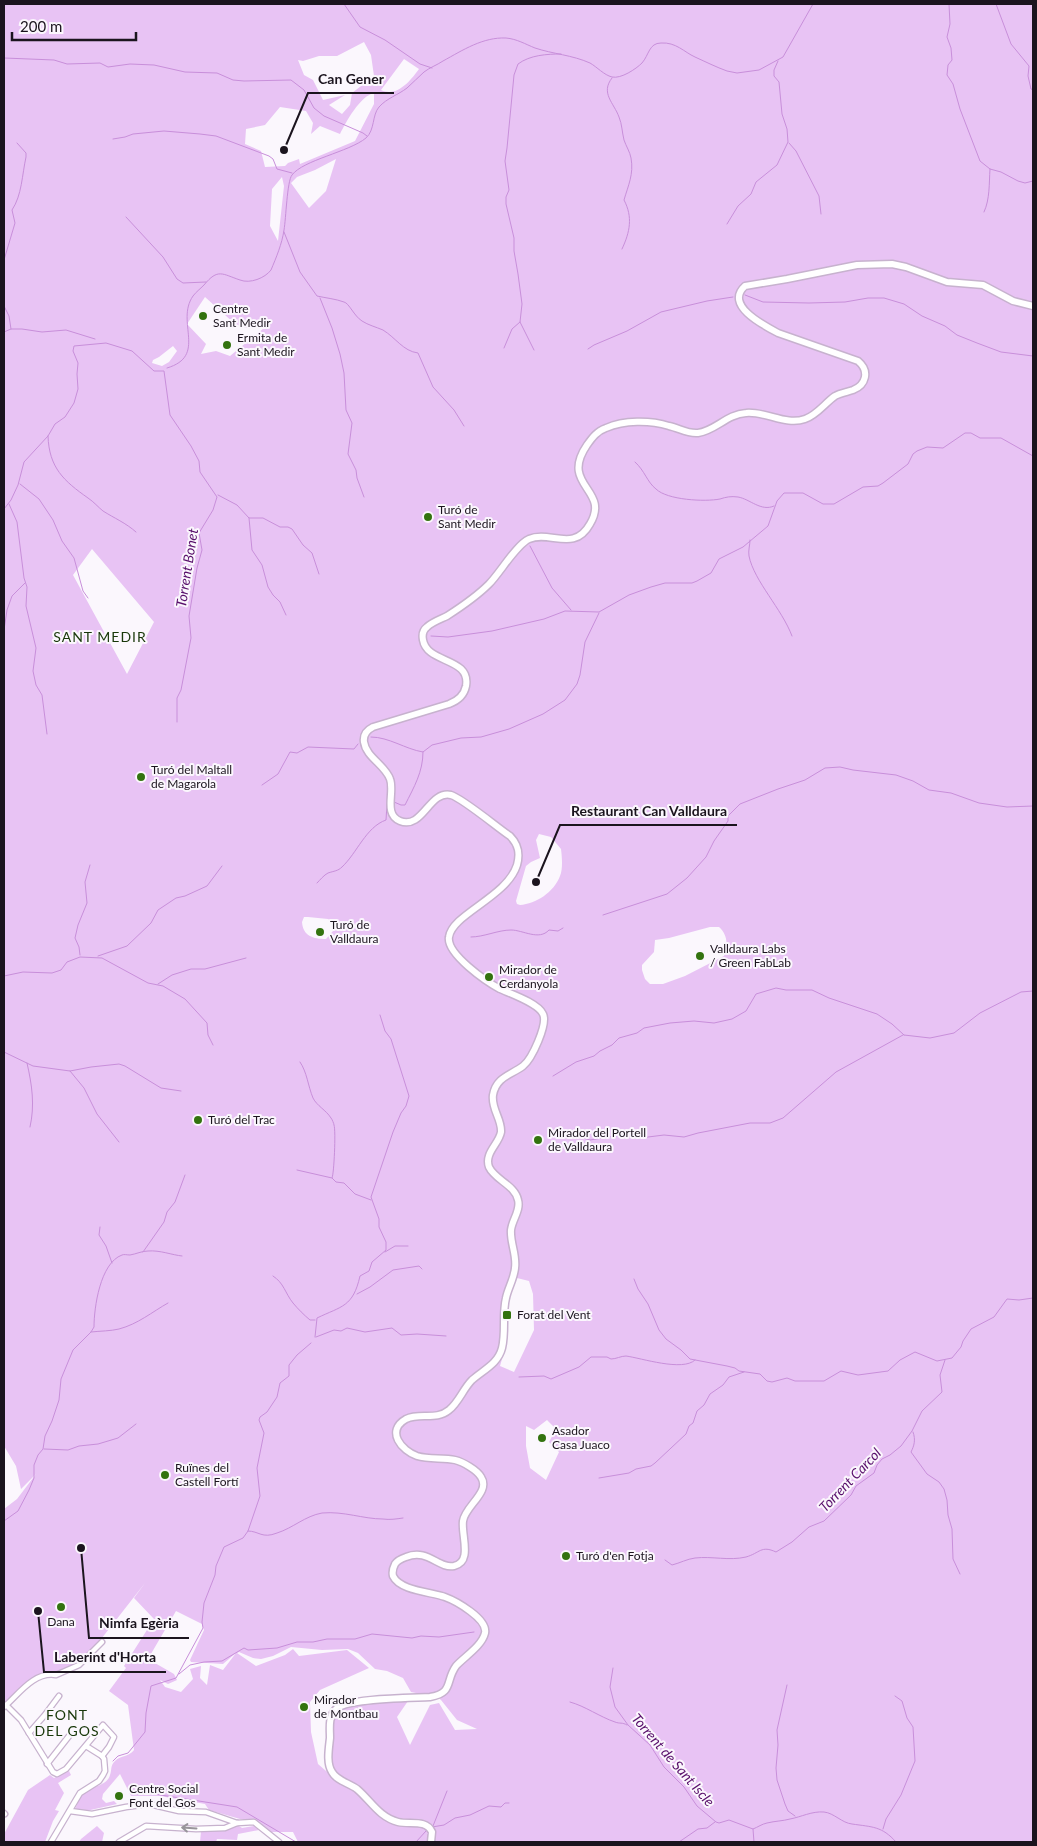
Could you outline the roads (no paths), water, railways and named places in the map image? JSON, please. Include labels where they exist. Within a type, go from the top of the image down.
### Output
[{"type":"street","points":[[431,1842],[432,1832],[427,1826],[422,1823],[398,1822],[385,1817],[358,1790],[333,1773],[329,1765],[330,1720],[337,1708],[350,1702],[434,1697],[445,1691],[456,1668],[483,1638],[485,1631],[483,1622],[479,1618],[448,1598],[404,1585],[395,1578],[393,1570],[398,1562],[410,1556],[427,1556],[449,1566],[459,1564],[464,1557],[463,1520],[467,1511],[482,1491],[484,1484],[482,1478],[477,1472],[459,1461],[422,1457],[409,1452],[399,1443],[397,1432],[406,1419],[437,1416],[447,1412],[472,1381],[494,1363],[501,1352],[504,1303],[515,1270],[516,1261],[511,1231],[519,1203],[516,1194],[493,1172],[489,1165],[489,1155],[500,1136],[501,1130],[494,1108],[493,1096],[496,1086],[503,1078],[528,1061],[543,1029],[544,1019],[543,1013],[537,1007],[496,986],[477,973],[453,952],[449,943],[449,935],[455,926],[511,879],[519,858],[516,842],[471,808],[450,795],[436,798],[420,816],[412,821],[398,820],[391,810],[392,788],[389,777],[366,749],[365,734],[373,727],[449,704],[462,695],[466,685],[463,672],[458,666],[428,651],[423,641],[423,633],[430,624],[463,604],[488,584],[524,542],[537,537],[569,540],[577,537],[587,529],[593,518],[595,505],[591,493],[580,477],[578,462],[580,455],[596,434],[607,427],[640,422],[662,424],[686,432],[698,433],[706,431],[734,415],[749,412],[789,420],[800,420],[811,416],[834,397],[856,389],[863,384],[865,371],[858,361],[773,330],[744,310],[740,306],[738,298],[745,286],[781,281],[857,265],[892,264],[906,267],[941,281],[983,285],[1013,301],[1033,306]]},
{"type":"street","points":[[102,1642],[79,1665],[56,1675],[52,1674],[35,1678],[5,1706],[21,1720],[52,1772],[57,1774],[66,1769],[103,1725],[114,1737],[102,1756]]},
{"type":"street","points":[[29,1732],[59,1696]]},
{"type":"street","points":[[47,1764],[73,1731]]},
{"type":"street","points":[[50,1842],[81,1792],[99,1781],[103,1775],[105,1769],[104,1759],[86,1746]]},
{"type":"street","points":[[70,1811],[92,1814],[149,1804],[179,1811],[206,1812],[237,1823]]},
{"type":"street","points":[[119,1842],[146,1826],[196,1829],[225,1828],[237,1823],[254,1822],[279,1842]]},
{"type":"waterway","points":[[344,4],[360,27],[385,40],[420,64],[432,68]]},
{"type":"waterway","points":[[167,368],[179,363],[186,355],[189,337],[188,306],[193,296],[213,276],[224,274],[244,281],[253,281],[265,276],[271,270],[283,235],[292,175],[306,165],[349,148],[366,138],[371,131],[375,114],[379,107],[385,101],[407,88],[428,69],[473,45],[498,38],[506,38],[535,48],[583,60],[612,77],[624,75],[636,68],[642,63],[652,47],[661,43],[675,46],[727,71],[737,73],[759,70],[783,57],[813,4]]},
{"type":"waterway","points":[[949,4],[950,24],[947,37],[951,48],[952,60],[948,65],[947,75],[953,84],[960,109],[980,161],[990,169],[1001,172],[1018,181],[1025,183],[1033,181]]},
{"type":"waterway","points":[[996,4],[1011,44],[1029,66],[1028,76],[1031,89],[1033,90]]},
{"type":"waterway","points":[[534,350],[520,322],[522,304],[514,251],[514,238],[506,204],[509,190],[505,161],[514,75],[518,64],[533,57],[561,54]]},
{"type":"waterway","points":[[4,58],[54,60],[67,64],[100,63],[108,67],[130,64],[154,65],[185,72],[217,73],[233,80],[244,81],[291,80],[304,90],[314,108],[324,116],[367,136]]},
{"type":"waterway","points":[[727,224],[738,206],[751,194],[756,182],[777,165],[788,142],[787,129],[782,114],[779,82],[774,76],[774,70],[778,61]]},
{"type":"waterway","points":[[612,78],[607,88],[609,98],[620,120],[632,164],[630,180],[624,200],[629,212],[629,224],[627,237],[622,249]]},
{"type":"waterway","points":[[113,139],[133,134],[164,131],[216,136],[269,156],[273,159],[277,169],[292,173]]},
{"type":"waterway","points":[[4,260],[15,223],[12,210],[20,191],[26,157],[26,153],[17,143]]},
{"type":"waterway","points":[[789,143],[796,151],[819,196],[821,214]]},
{"type":"waterway","points":[[984,212],[988,197],[990,169]]},
{"type":"waterway","points":[[126,217],[163,257],[177,279],[183,283],[206,282]]},
{"type":"waterway","points":[[284,232],[300,272],[317,296],[346,303],[362,321],[383,330],[408,350],[418,353],[433,387],[454,410],[464,426]]},
{"type":"waterway","points":[[745,295],[763,302],[809,303],[884,298],[904,304],[922,316],[945,326],[957,335],[977,343],[1001,352],[1033,356]]},
{"type":"waterway","points":[[588,349],[627,331],[661,312],[733,297]]},
{"type":"waterway","points":[[320,298],[340,354],[344,373],[346,410],[352,423],[348,454],[356,470],[364,497]]},
{"type":"waterway","points":[[4,306],[9,316],[11,329]]},
{"type":"waterway","points":[[504,348],[512,329],[520,322]]},
{"type":"waterway","points":[[4,332],[11,329],[42,332],[66,330],[95,339]]},
{"type":"waterway","name":"Torrent Bonet","points":[[4,509],[11,500],[18,485],[24,462],[48,436],[55,424],[65,417],[74,403],[78,389],[78,363],[73,351],[74,346],[106,343],[132,351],[154,371],[164,371],[170,415],[191,446],[199,461],[200,472],[217,497],[213,510],[199,533],[202,550],[189,616],[191,638],[181,690],[177,698],[177,722]]},
{"type":"waterway","points":[[431,636],[448,637],[492,631],[544,619],[565,611],[599,612],[629,595],[651,587],[665,583],[692,583],[711,573],[719,559],[743,547],[768,526],[777,501],[784,493],[803,493],[823,504],[834,504],[863,487],[878,486],[883,483],[908,464],[913,454],[917,451],[927,447],[943,448],[965,433],[971,433],[980,438],[1001,438],[1033,456]]},
{"type":"waterway","points":[[48,436],[51,457],[59,473],[103,511],[136,532]]},
{"type":"waterway","points":[[635,462],[653,486],[661,493],[669,496],[705,500],[735,497],[765,507],[774,506]]},
{"type":"waterway","points":[[20,484],[39,499],[53,520],[62,541],[74,558],[83,591],[88,598]]},
{"type":"waterway","points":[[218,495],[237,505],[249,518],[263,518],[280,527],[292,529],[303,545],[312,553],[319,574]]},
{"type":"waterway","points":[[9,504],[17,522],[24,578],[27,587],[26,606],[36,648],[33,671],[36,685],[42,695],[47,734]]},
{"type":"waterway","points":[[249,518],[252,550],[262,565],[268,587],[280,602],[286,615]]},
{"type":"waterway","points":[[750,540],[749,554],[752,566],[792,636]]},
{"type":"waterway","points":[[530,546],[552,588],[571,610]]},
{"type":"waterway","points":[[4,630],[7,610],[12,596],[25,583]]},
{"type":"waterway","points":[[371,737],[384,739],[423,752],[432,745],[461,738],[481,737],[509,729],[543,714],[565,700],[577,684],[585,642],[599,613]]},
{"type":"waterway","points":[[262,785],[278,774],[290,752],[297,753],[308,747],[354,749],[358,744]]},
{"type":"waterway","points":[[394,802],[405,805],[420,773],[423,752]]},
{"type":"waterway","points":[[603,915],[667,894],[687,878],[706,857],[714,841],[728,821],[728,816],[740,804],[805,780],[825,768],[840,767],[896,775],[913,781],[929,790],[951,793],[979,803],[1007,807],[1033,806]]},
{"type":"waterway","points":[[317,883],[327,874],[342,867],[367,834],[379,823],[386,820],[387,804]]},
{"type":"waterway","points":[[80,955],[75,938],[87,903],[85,882],[90,865]]},
{"type":"waterway","points":[[98,956],[127,946],[151,923],[158,910],[176,898],[207,886],[222,866]]},
{"type":"waterway","points":[[471,937],[511,930],[541,935],[549,930],[558,931],[563,928]]},
{"type":"waterway","points":[[4,976],[23,972],[52,973],[61,970],[67,962],[80,957],[102,958],[148,983],[163,986],[185,999],[207,1023],[208,1035],[213,1045]]},
{"type":"waterway","points":[[158,984],[172,975],[191,969],[205,969],[246,958]]},
{"type":"waterway","points":[[553,1076],[576,1062],[594,1056],[612,1045],[619,1038],[637,1033],[644,1028],[670,1023],[694,1021],[714,1023],[732,1019],[746,1011],[756,994],[776,988],[812,990],[829,998],[877,1014],[904,1035]]},
{"type":"waterway","points":[[904,1035],[930,1038],[954,1033],[980,1013],[1021,992],[1033,991]]},
{"type":"waterway","points":[[315,1337],[317,1318],[340,1308],[350,1300],[360,1276],[369,1271],[372,1262],[386,1250],[386,1242],[379,1227],[379,1219],[371,1197],[393,1132],[409,1096],[391,1039],[385,1031],[380,1015]]},
{"type":"waterway","points":[[579,1137],[590,1140],[621,1135],[640,1138],[664,1135],[684,1137],[750,1123],[770,1123],[783,1118],[836,1072],[903,1035]]},
{"type":"waterway","points":[[4,1052],[33,1066],[70,1071],[119,1064],[161,1088],[181,1091]]},
{"type":"waterway","points":[[300,1062],[313,1098],[329,1115],[334,1124],[332,1178],[336,1182],[344,1183],[355,1194],[371,1200]]},
{"type":"waterway","points":[[27,1063],[32,1095],[30,1127]]},
{"type":"waterway","points":[[70,1071],[84,1088],[97,1114],[119,1142]]},
{"type":"waterway","points":[[297,1170],[332,1178]]},
{"type":"waterway","points":[[143,1252],[164,1222],[167,1212],[175,1202],[185,1175]]},
{"type":"waterway","points":[[100,1227],[99,1235],[106,1246],[112,1263]]},
{"type":"waterway","points":[[385,1252],[395,1246],[408,1246]]},
{"type":"waterway","points":[[4,1521],[18,1511],[34,1478],[34,1465],[43,1449],[45,1436],[59,1400],[61,1379],[73,1350],[94,1327],[97,1298],[103,1276],[108,1267],[122,1255],[146,1251],[157,1251],[182,1256]]},
{"type":"waterway","points":[[357,1294],[393,1270],[419,1266],[422,1269]]},
{"type":"waterway","points":[[273,1276],[280,1282],[299,1310],[310,1320],[315,1320]]},
{"type":"waterway","points":[[634,1279],[648,1304],[659,1330],[666,1339],[690,1359],[760,1374],[767,1381],[772,1382],[787,1378],[795,1381],[824,1381],[841,1371],[858,1375],[888,1371],[900,1360],[915,1352],[937,1361],[952,1358],[971,1329],[994,1317],[1007,1299],[1033,1298]]},
{"type":"waterway","points":[[91,1332],[126,1327],[168,1303]]},
{"type":"waterway","points":[[316,1337],[334,1330],[341,1331],[347,1328],[365,1332],[392,1328],[401,1335],[446,1336]]},
{"type":"waterway","points":[[113,1761],[118,1756],[128,1753],[145,1732],[151,1686],[176,1678],[203,1628],[204,1603],[224,1547],[243,1538],[248,1531],[260,1496],[257,1468],[264,1433],[259,1420],[260,1417],[267,1412],[277,1397],[280,1383],[289,1376],[289,1365],[311,1343]]},
{"type":"waterway","points":[[519,1377],[544,1376],[551,1379],[579,1367],[591,1357],[607,1357],[611,1359],[626,1356],[672,1365],[681,1365],[695,1360]]},
{"type":"waterway","name":"Torrent Carcol","points":[[665,1560],[672,1565],[695,1558],[727,1559],[746,1557],[764,1549],[776,1552],[792,1542],[809,1527],[824,1521],[851,1495],[856,1486],[874,1473],[882,1459],[901,1446],[912,1431],[922,1411],[942,1392],[940,1375],[945,1360]]},
{"type":"waterway","points":[[599,1478],[629,1473],[636,1469],[651,1466],[686,1434],[689,1426],[693,1423],[697,1411],[704,1405],[710,1394],[723,1385],[729,1377],[744,1372]]},
{"type":"waterway","points":[[44,1449],[68,1450],[79,1446],[98,1444],[118,1438],[136,1424]]},
{"type":"waterway","points":[[913,1432],[914,1443],[911,1452],[927,1474],[939,1482],[944,1489],[952,1529],[953,1559],[960,1574]]},
{"type":"waterway","points":[[248,1531],[272,1535],[322,1513],[338,1513],[368,1518],[403,1518]]},
{"type":"waterway","points":[[179,1674],[190,1665],[222,1661],[244,1648],[248,1650],[277,1648],[297,1642],[355,1639],[372,1634],[412,1638],[421,1636],[439,1637],[474,1632]]},
{"type":"waterway","name":"Torrent de Sant Iscle","points":[[613,1668],[610,1687],[615,1707],[628,1725],[650,1745],[664,1767],[684,1787],[697,1806],[716,1822],[729,1820],[753,1829],[767,1823],[787,1820],[815,1812],[824,1812],[848,1823],[881,1830],[896,1842]]},
{"type":"waterway","points":[[787,1685],[777,1730],[776,1768],[777,1780],[785,1804],[788,1811],[795,1816]]},
{"type":"waterway","points":[[883,1829],[886,1819],[901,1795],[915,1761],[913,1727],[907,1718],[902,1701],[895,1696]]},
{"type":"waterway","points":[[570,1702],[609,1720],[627,1725]]},
{"type":"waterway","points":[[129,1790],[237,1807],[296,1842]]},
{"type":"waterway","points":[[433,1826],[447,1791]]},
{"type":"waterway","points":[[432,1827],[444,1825],[455,1818],[470,1815],[489,1806],[501,1807],[505,1803],[509,1803]]},
{"type":"waterway","points":[[679,1842],[698,1829],[707,1828],[715,1822]]},
{"type":"waterway","points":[[753,1829],[754,1842]]},
{"type":"waterway","points":[[416,1842],[426,1831]]},
{"type":"place","name":"Can Gener","points":[[284,150]]},
{"type":"place","name":"Centre Sant Medir","points":[[203,316]]},
{"type":"place","name":"Ermita de Sant Medir","points":[[227,345]]},
{"type":"place","name":"Turó de Sant Medir","points":[[428,517]]},
{"type":"place","name":"Turó del Maltall de Magarola","points":[[141,777]]},
{"type":"place","name":"Restaurant Can Valldaura","points":[[536,882]]},
{"type":"place","name":"Turó de Valldaura","points":[[320,932]]},
{"type":"place","name":"Valldaura Labs / Green FabLab","points":[[700,956]]},
{"type":"place","name":"Mirador de Cerdanyola","points":[[489,977]]},
{"type":"place","name":"Turó del Trac","points":[[198,1120]]},
{"type":"place","name":"Mirador del Portell de Valldaura","points":[[538,1140]]},
{"type":"place","name":"Forat del Vent","points":[[507,1315]]},
{"type":"place","name":"Asador Casa Juaco","points":[[542,1438]]},
{"type":"place","name":"Ruïnes del Castell Fortí","points":[[165,1475]]},
{"type":"place","name":"Nimfa Egèria","points":[[81,1548]]},
{"type":"place","name":"Turó d'en Fotja","points":[[566,1556]]},
{"type":"place","name":"Dana","points":[[61,1607]]},
{"type":"place","name":"Laberint d'Horta","points":[[38,1611]]},
{"type":"place","name":"Mirador de Montbau","points":[[304,1707]]},
{"type":"place","name":"Centre Social Font del Gos","points":[[119,1796]]},
{"type":"district","name":"SANT MEDIR","points":[[100,637]]},
{"type":"district","name":"FONT DEL GOS","points":[[67,1724]]}]
